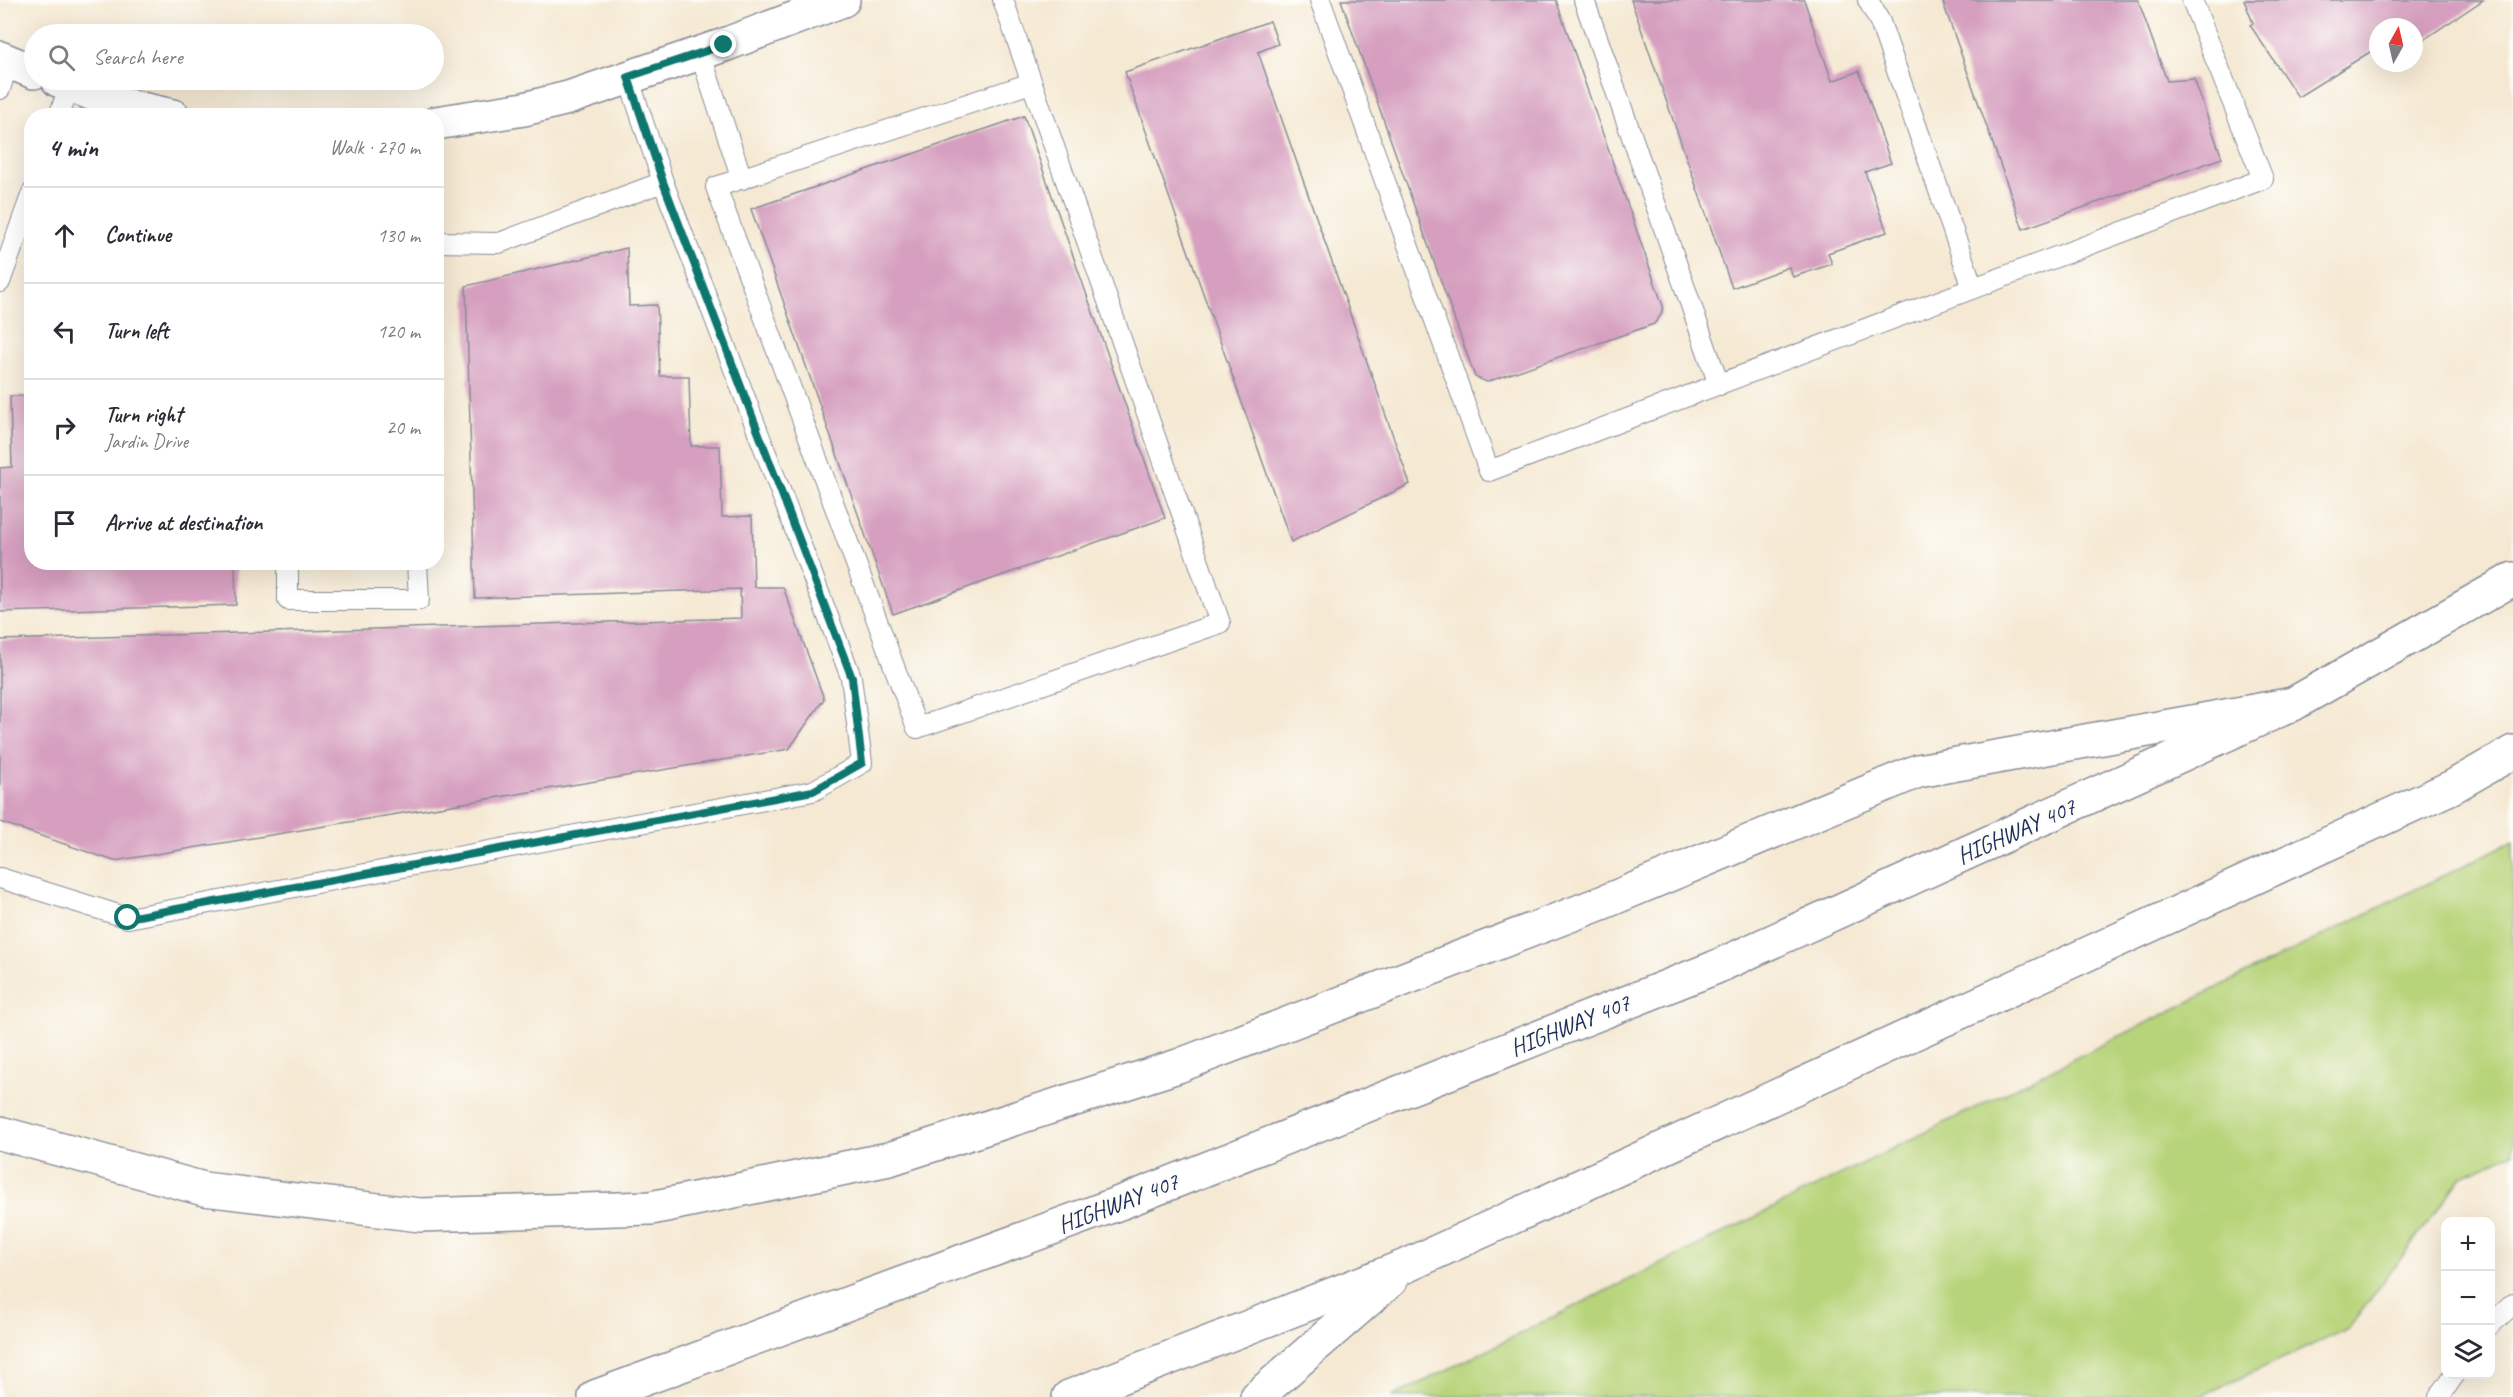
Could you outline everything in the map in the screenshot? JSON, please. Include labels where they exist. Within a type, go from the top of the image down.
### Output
[{"type":"main road","points":[[444,122],[524,109],[568,98],[700,53],[843,0]]},
{"type":"main road","points":[[83,90],[115,103],[137,108]]},
{"type":"main road","name":"HIGHWAY 407","points":[[595,1397],[1125,1201],[1714,968],[2293,704],[2513,579]]},
{"type":"main road","points":[[0,1133],[204,1189],[420,1215],[651,1208],[889,1159],[1178,1066],[1604,902],[1918,771],[2293,704]]},
{"type":"main road","points":[[1069,1397],[1408,1265],[2452,787],[2513,752]]},
{"type":"main road","points":[[1257,1397],[1408,1265]]},
{"type":"lane","points":[[1003,0],[1220,623],[917,728],[716,187],[1031,83]]},
{"type":"lane","points":[[1320,0],[1489,471],[2262,179],[2192,0]]},
{"type":"lane","points":[[1584,0],[1719,385]]},
{"type":"lane","points":[[1868,0],[1880,22],[1974,288]]},
{"type":"lane","points":[[700,53],[742,179]]},
{"type":"lane","points":[[0,878],[128,918],[813,791],[862,763],[852,678],[663,182],[628,77]]},
{"type":"lane","points":[[60,108],[63,90]]},
{"type":"lane","points":[[444,242],[499,243],[663,182]]},
{"type":"lane","points":[[0,282],[24,215]]},
{"type":"lane","points":[[288,570],[288,600],[419,600],[417,570]]},
{"type":"lane","points":[[2495,1320],[2513,1304]]},
{"type":"lane","points":[[2439,1397],[2452,1379]]},
{"type":"green space","points":[[2513,841],[2513,1153],[2462,1176],[2349,1328],[2199,1397],[1392,1397]]},
{"type":"building","points":[[1341,0],[1556,0],[1663,306],[1661,315],[1654,324],[1487,382],[1475,377]]},
{"type":"building","points":[[1631,0],[1804,0],[1832,81],[1859,71],[1891,163],[1865,172],[1887,232],[1828,253],[1832,264],[1793,277],[1789,267],[1732,288]]},
{"type":"building","points":[[1942,0],[2138,0],[2167,81],[2194,79],[2222,158],[2023,229]]},
{"type":"building","points":[[2244,0],[2483,0],[2423,40],[2423,18],[2369,18],[2369,53],[2298,97],[2250,25],[2253,23]]},
{"type":"building","points":[[1270,21],[1278,44],[1258,52],[1410,484],[1291,542],[1125,72]]},
{"type":"building","points":[[1024,116],[1165,518],[893,614],[751,209]]},
{"type":"building","points":[[627,248],[629,306],[657,305],[660,376],[689,376],[691,446],[720,446],[722,517],[752,516],[754,587],[783,587],[824,699],[789,749],[114,861],[0,822],[0,640],[741,618],[740,589],[475,598],[466,286]]},
{"type":"building","points":[[10,396],[24,396],[24,570],[235,570],[236,605],[0,612],[0,468],[12,467]]},
{"type":"route","points":[[128,918],[813,791],[862,763],[852,678],[663,182],[628,77],[724,45]]}]
